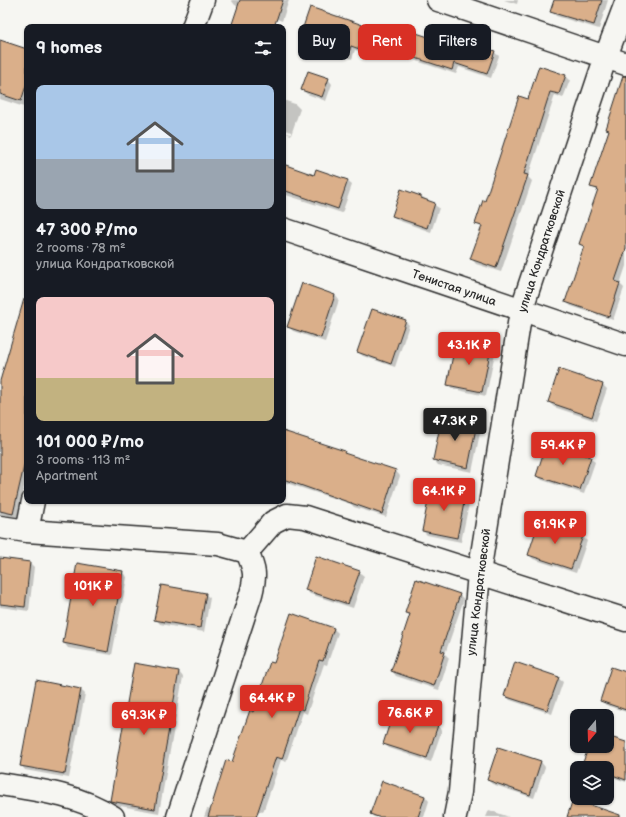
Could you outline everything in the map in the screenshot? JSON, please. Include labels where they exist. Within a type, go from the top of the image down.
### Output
[{"type":"street","points":[[194,24],[203,0]]},
{"type":"street","points":[[438,0],[616,60]]},
{"type":"street","name":"улица Кондратковской","points":[[455,817],[460,792],[479,573],[521,311],[616,60],[626,3]]},
{"type":"street","name":"Тенистая улица","points":[[286,230],[521,311],[626,345]]},
{"type":"street","points":[[27,531],[33,504]]},
{"type":"street","points":[[247,552],[273,522],[287,515],[305,517],[626,620]]},
{"type":"street","points":[[0,527],[27,531],[218,544],[247,552]]},
{"type":"street","points":[[178,817],[255,579],[254,568],[247,552]]},
{"type":"street","points":[[0,784],[52,792],[99,808],[113,817]]},
{"type":"building","points":[[240,0],[283,0],[275,24],[232,24]]},
{"type":"building","points":[[554,0],[602,0],[594,25],[550,12]]},
{"type":"building","points":[[310,7],[360,24],[358,24],[358,48],[351,46],[350,49],[350,24],[304,24]]},
{"type":"building","points":[[416,33],[424,36],[424,60],[491,60],[491,50],[495,51],[487,74],[454,63],[452,70],[416,58]]},
{"type":"building","points":[[0,40],[24,48],[24,92],[21,101],[0,94]]},
{"type":"building","points":[[539,66],[566,75],[559,94],[550,92],[524,174],[528,175],[496,268],[470,259],[482,226],[475,224],[483,200],[485,201],[519,96],[528,99]]},
{"type":"building","points":[[308,71],[329,78],[322,97],[301,90]]},
{"type":"building","points":[[623,76],[626,76],[626,249],[615,281],[620,283],[609,317],[565,302],[584,246],[579,244],[598,189],[590,187],[609,130],[606,129]]},
{"type":"building","points":[[286,165],[314,175],[316,169],[348,180],[338,209],[286,191]]},
{"type":"building","points":[[401,189],[435,203],[427,228],[392,216]]},
{"type":"building","points":[[302,283],[335,295],[321,338],[287,327]]},
{"type":"building","points":[[24,299],[24,466],[13,514],[0,511],[0,381]]},
{"type":"building","points":[[372,309],[406,320],[391,364],[357,352]]},
{"type":"building","points":[[456,340],[491,348],[482,392],[447,385]]},
{"type":"building","points":[[559,369],[603,384],[592,417],[548,402]]},
{"type":"building","points":[[442,416],[477,423],[468,468],[433,460]]},
{"type":"building","points":[[286,432],[345,451],[344,453],[396,470],[382,514],[286,480]]},
{"type":"building","points":[[547,442],[591,457],[580,490],[536,476]]},
{"type":"building","points":[[431,486],[466,493],[457,538],[422,531]]},
{"type":"building","points":[[539,521],[583,536],[571,569],[528,555]]},
{"type":"building","points":[[316,556],[360,571],[348,604],[305,590]]},
{"type":"building","points":[[0,558],[30,562],[25,607],[0,604]]},
{"type":"building","points":[[77,563],[123,571],[108,652],[63,643]]},
{"type":"building","points":[[416,579],[460,594],[441,651],[445,652],[434,686],[391,671],[410,614],[405,613]]},
{"type":"building","points":[[161,585],[206,593],[200,628],[154,620]]},
{"type":"building","points":[[291,613],[334,628],[323,661],[319,660],[303,710],[299,708],[282,759],[276,757],[256,817],[208,817],[226,760],[232,762],[250,710],[253,712],[270,662],[274,663]]},
{"type":"building","points":[[515,662],[559,677],[547,710],[504,696]]},
{"type":"building","points":[[134,663],[179,671],[155,809],[110,801]]},
{"type":"building","points":[[611,667],[626,672],[626,710],[600,701]]},
{"type":"building","points":[[36,680],[81,689],[65,774],[20,766]]},
{"type":"building","points":[[394,710],[438,725],[427,758],[383,744]]},
{"type":"building","points":[[614,738],[626,742],[626,780],[614,776],[614,761],[583,761],[586,753],[614,753]]},
{"type":"building","points":[[498,747],[541,761],[530,795],[487,780]]},
{"type":"building","points":[[382,781],[425,796],[418,817],[378,817],[370,814]]},
{"type":"building","points":[[571,805],[591,805],[620,815],[620,817],[567,817]]}]
